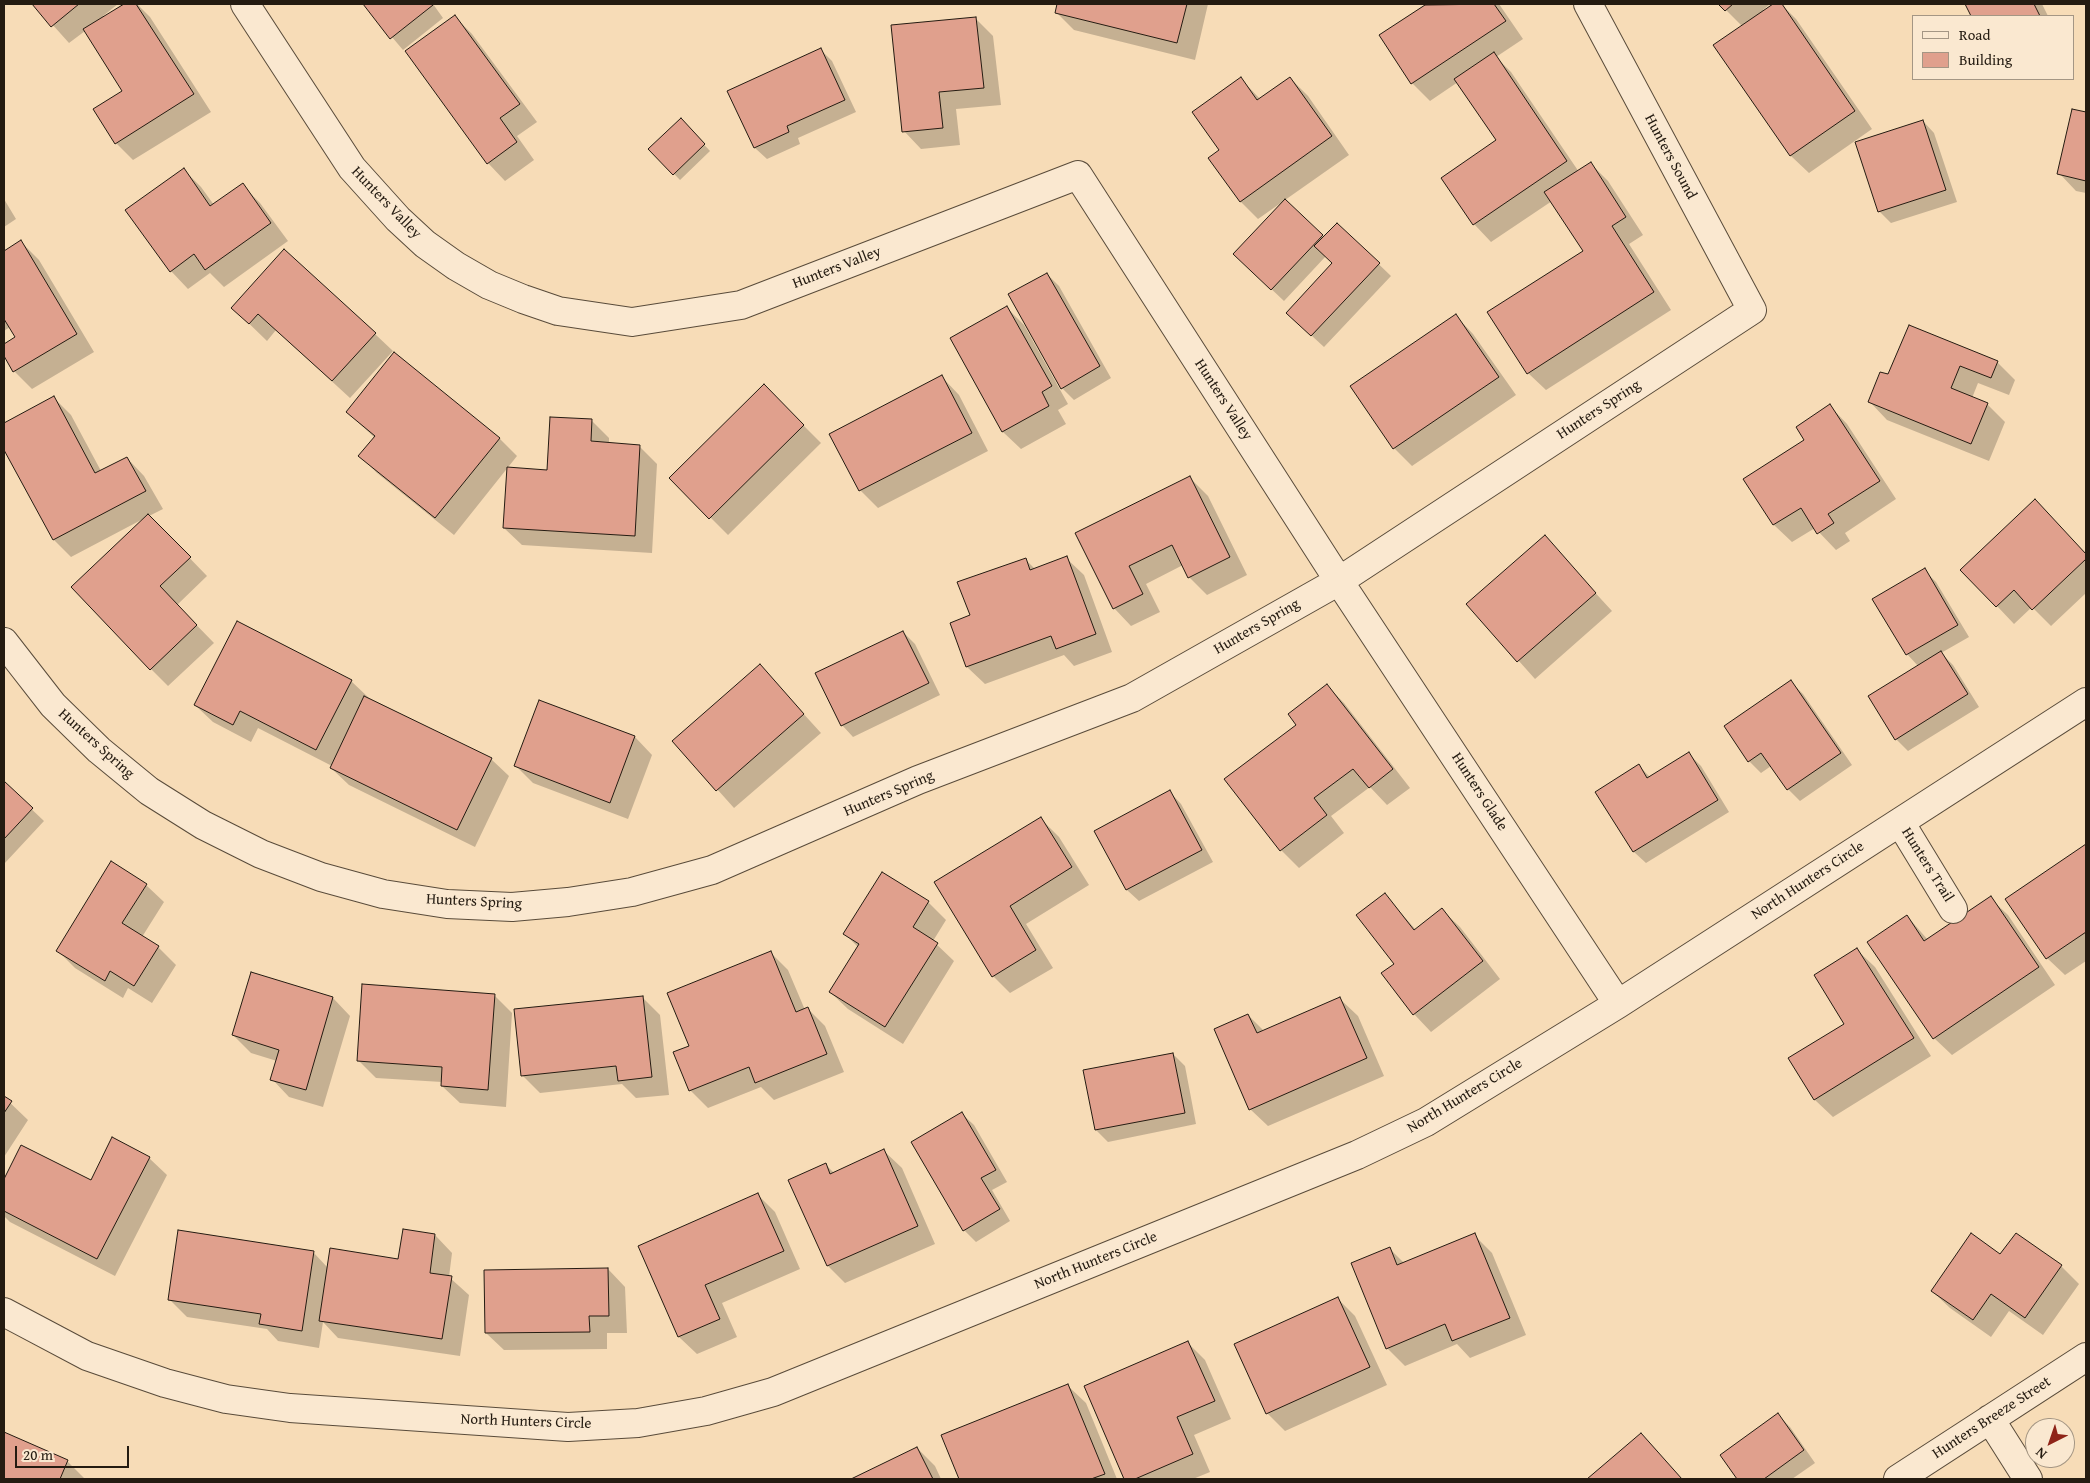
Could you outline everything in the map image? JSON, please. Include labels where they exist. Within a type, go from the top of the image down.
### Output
[{"type":"street","name":"Hunters Valley","points":[[245,4],[352,168],[398,219],[425,244],[456,266],[488,285],[558,311],[632,322],[741,305],[1078,175],[1339,581]]},
{"type":"street","name":"Hunters Sound","points":[[1588,4],[1752,310]]},
{"type":"street","name":"Hunters Spring","points":[[4,642],[53,705],[99,750],[149,791],[204,825],[261,854],[321,877],[384,894],[438,902],[512,907],[568,902],[632,892],[712,870],[918,780],[1132,698],[1339,581],[1752,310]]},
{"type":"street","name":"Hunters Glade","points":[[1339,581],[1618,1004]]},
{"type":"street","name":"North Hunters Circle","points":[[4,1312],[87,1356],[165,1383],[226,1399],[290,1408],[568,1427],[638,1423],[706,1411],[773,1392],[1356,1155],[1426,1122],[1618,1004],[2086,702]]},
{"type":"street","name":"Hunters Trail","points":[[1900,822],[1953,909]]},
{"type":"street","name":"Hunters Breeze Street","points":[[1898,1479],[2086,1357]]},
{"type":"street","points":[[1990,1419],[2028,1479]]},
{"type":"building","points":[[32,4],[79,4],[51,27]]},
{"type":"building","points":[[124,4],[136,4],[194,94],[115,144],[93,109],[122,91],[83,29]]},
{"type":"building","points":[[363,4],[432,4],[433,5],[390,39]]},
{"type":"building","points":[[1057,4],[1187,4],[1177,43],[1055,13]]},
{"type":"building","points":[[1494,4],[1506,21],[1411,84],[1379,35],[1425,5]]},
{"type":"building","points":[[1718,4],[1733,4],[1725,11]]},
{"type":"building","points":[[1773,4],[1782,4],[1855,111],[1790,156],[1713,45]]},
{"type":"building","points":[[1965,4],[2034,4],[2040,15],[1970,15]]},
{"type":"building","points":[[455,15],[520,104],[500,118],[517,142],[487,164],[405,51]]},
{"type":"building","points":[[976,17],[984,88],[939,92],[943,128],[902,132],[891,25]]},
{"type":"building","points":[[821,48],[845,100],[787,126],[789,132],[754,148],[727,91]]},
{"type":"building","points":[[1494,52],[1567,161],[1473,225],[1441,178],[1496,140],[1454,79]]},
{"type":"building","points":[[1241,77],[1257,100],[1290,77],[1332,136],[1240,202],[1208,158],[1219,150],[1192,112]]},
{"type":"building","points":[[2072,109],[2086,112],[2086,181],[2057,174]]},
{"type":"building","points":[[681,118],[705,144],[673,175],[648,149]]},
{"type":"building","points":[[1923,120],[1946,190],[1878,212],[1855,142]]},
{"type":"building","points":[[1591,162],[1626,217],[1612,226],[1654,292],[1527,374],[1487,312],[1583,251],[1544,192]]},
{"type":"building","points":[[184,168],[210,206],[243,183],[271,223],[205,270],[194,254],[170,272],[125,210]]},
{"type":"building","points":[[1285,199],[1323,235],[1271,290],[1233,254]]},
{"type":"building","points":[[1337,223],[1380,263],[1311,336],[1286,313],[1332,263],[1314,246]]},
{"type":"building","points":[[21,240],[77,334],[13,372],[4,356],[4,344],[15,337],[4,319],[4,251]]},
{"type":"building","points":[[284,249],[376,333],[332,381],[258,314],[249,324],[231,308]]},
{"type":"building","points":[[1047,273],[1100,366],[1061,389],[1008,294]]},
{"type":"building","points":[[1007,306],[1052,386],[1042,392],[1049,406],[1002,432],[950,338]]},
{"type":"building","points":[[1456,314],[1499,377],[1393,449],[1350,386]]},
{"type":"building","points":[[1909,325],[1998,361],[1991,378],[1960,366],[1951,388],[1988,403],[1971,444],[1868,402],[1880,372],[1888,374]]},
{"type":"building","points":[[394,352],[500,438],[435,518],[358,456],[375,436],[346,412]]},
{"type":"building","points":[[942,375],[972,433],[859,491],[829,434]]},
{"type":"building","points":[[764,384],[804,425],[709,519],[669,478]]},
{"type":"building","points":[[54,396],[95,473],[127,457],[146,491],[53,540],[4,450],[4,423]]},
{"type":"building","points":[[1830,404],[1880,481],[1828,514],[1834,523],[1817,534],[1801,508],[1773,525],[1743,479],[1804,440],[1796,427]]},
{"type":"building","points":[[550,417],[592,419],[591,441],[640,445],[635,536],[503,528],[507,467],[547,470]]},
{"type":"building","points":[[1190,476],[1230,557],[1188,578],[1172,545],[1129,566],[1143,594],[1113,609],[1075,533]]},
{"type":"building","points":[[2035,499],[2086,554],[2086,559],[2032,610],[2014,590],[1996,607],[1960,570]]},
{"type":"building","points":[[148,514],[191,557],[160,586],[197,625],[150,670],[71,587]]},
{"type":"building","points":[[1545,535],[1596,593],[1517,662],[1466,604]]},
{"type":"building","points":[[1067,556],[1096,634],[1056,649],[1051,636],[966,667],[950,623],[970,615],[957,582],[1026,558],[1030,570]]},
{"type":"building","points":[[1925,568],[1958,625],[1906,655],[1872,599]]},
{"type":"building","points":[[237,621],[352,680],[316,750],[240,711],[233,725],[194,705]]},
{"type":"building","points":[[903,631],[929,683],[841,726],[815,673]]},
{"type":"building","points":[[1941,651],[1968,694],[1895,740],[1868,696]]},
{"type":"building","points":[[760,664],[804,714],[716,791],[672,741]]},
{"type":"building","points":[[1791,680],[1841,753],[1787,790],[1761,753],[1748,762],[1724,726]]},
{"type":"building","points":[[1327,684],[1393,769],[1369,788],[1353,769],[1314,798],[1327,815],[1280,851],[1224,779],[1296,725],[1288,714]]},
{"type":"building","points":[[364,696],[492,758],[457,830],[330,768]]},
{"type":"building","points":[[539,700],[635,736],[610,803],[514,766]]},
{"type":"building","points":[[1689,752],[1718,800],[1633,852],[1595,792],[1639,764],[1647,778]]},
{"type":"building","points":[[4,781],[33,808],[4,839]]},
{"type":"building","points":[[1170,790],[1202,850],[1126,890],[1094,831]]},
{"type":"building","points":[[1041,817],[1072,867],[1010,906],[1036,950],[992,977],[934,882]]},
{"type":"building","points":[[2086,844],[2086,932],[2046,959],[2005,899]]},
{"type":"building","points":[[111,861],[147,884],[122,923],[159,946],[134,986],[110,971],[105,981],[56,951]]},
{"type":"building","points":[[882,872],[929,901],[913,927],[938,943],[885,1027],[829,992],[859,944],[843,934]]},
{"type":"building","points":[[1385,893],[1414,930],[1442,908],[1483,961],[1413,1015],[1381,973],[1394,964],[1356,915]]},
{"type":"building","points":[[1991,896],[2039,967],[1933,1039],[1867,942],[1907,915],[1924,941]]},
{"type":"building","points":[[1857,948],[1914,1038],[1814,1100],[1788,1058],[1844,1024],[1814,975]]},
{"type":"building","points":[[771,951],[796,1012],[808,1007],[827,1054],[755,1083],[749,1067],[689,1091],[673,1052],[689,1046],[667,993]]},
{"type":"building","points":[[251,972],[333,997],[306,1090],[270,1080],[279,1050],[232,1035]]},
{"type":"building","points":[[362,984],[495,994],[488,1090],[441,1086],[442,1067],[357,1061]]},
{"type":"building","points":[[643,996],[652,1077],[618,1081],[616,1066],[521,1076],[514,1009]]},
{"type":"building","points":[[1340,997],[1367,1058],[1249,1110],[1214,1029],[1248,1014],[1257,1033]]},
{"type":"building","points":[[1173,1053],[1185,1113],[1095,1130],[1083,1070]]},
{"type":"building","points":[[4,1096],[12,1101],[4,1113]]},
{"type":"building","points":[[962,1112],[996,1170],[981,1178],[1000,1209],[963,1231],[911,1142]]},
{"type":"building","points":[[112,1137],[150,1157],[97,1259],[4,1211],[4,1179],[21,1145],[91,1180]]},
{"type":"building","points":[[884,1149],[918,1226],[827,1266],[788,1180],[826,1163],[830,1174]]},
{"type":"building","points":[[758,1193],[784,1251],[705,1285],[720,1319],[678,1337],[638,1246]]},
{"type":"building","points":[[403,1229],[435,1234],[430,1273],[452,1276],[442,1339],[319,1321],[330,1248],[398,1259]]},
{"type":"building","points":[[178,1230],[314,1251],[302,1331],[259,1324],[261,1314],[168,1300]]},
{"type":"building","points":[[1475,1233],[1510,1318],[1452,1341],[1445,1324],[1386,1349],[1351,1263],[1390,1247],[1397,1265]]},
{"type":"building","points":[[1971,1233],[2000,1254],[2016,1233],[2062,1265],[2025,1318],[1991,1294],[1973,1320],[1931,1291]]},
{"type":"building","points":[[608,1268],[609,1316],[589,1316],[590,1332],[485,1333],[484,1270]]},
{"type":"building","points":[[1338,1297],[1370,1367],[1266,1414],[1234,1344]]},
{"type":"building","points":[[1188,1341],[1215,1401],[1177,1417],[1193,1454],[1135,1479],[1124,1479],[1084,1386]]},
{"type":"building","points":[[1068,1384],[1105,1474],[1091,1479],[959,1479],[941,1435]]},
{"type":"building","points":[[1778,1413],[1804,1450],[1764,1479],[1737,1479],[1720,1455]]},
{"type":"building","points":[[4,1432],[68,1460],[60,1479],[4,1479]]},
{"type":"building","points":[[1641,1433],[1682,1479],[1587,1479]]},
{"type":"building","points":[[917,1447],[933,1479],[851,1479]]}]
